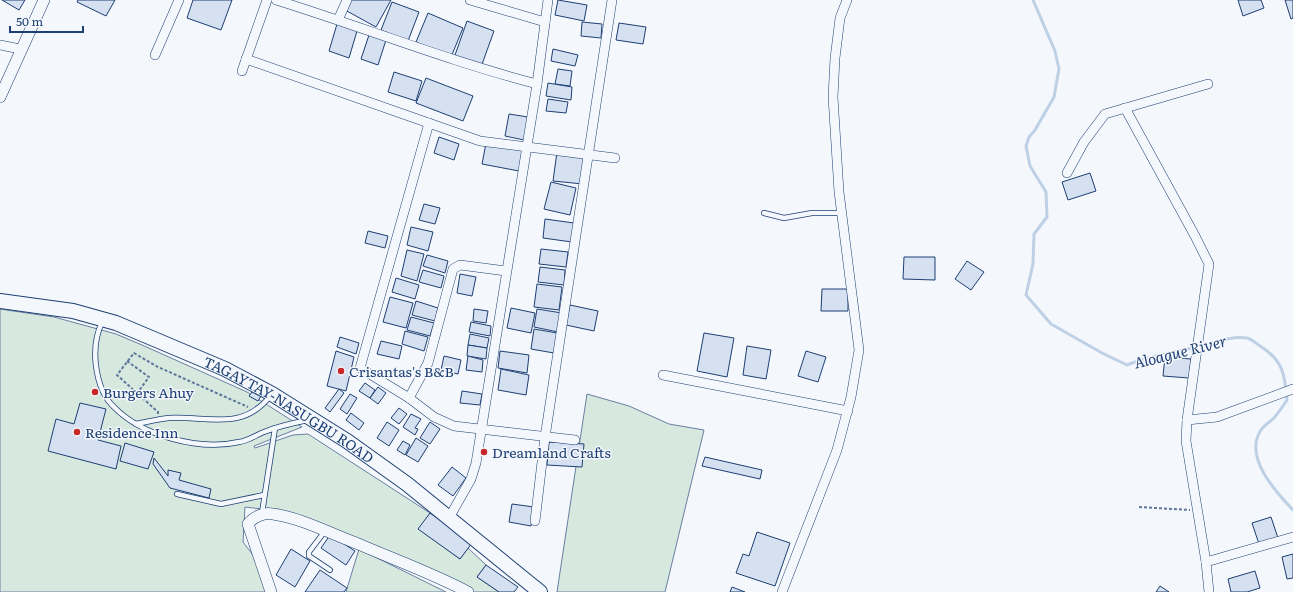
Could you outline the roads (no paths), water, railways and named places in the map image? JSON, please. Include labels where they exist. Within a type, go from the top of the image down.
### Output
[{"type":"main road","name":"TAGAYTAY-NASUGBU ROAD","points":[[0,301],[46,306],[104,318],[169,344],[225,369],[272,394],[314,419],[361,450],[450,518],[540,592]]},
{"type":"street","points":[[0,97],[20,49],[44,0]]},
{"type":"street","points":[[155,55],[179,0]]},
{"type":"street","points":[[242,71],[267,0]]},
{"type":"street","points":[[276,0],[483,70],[537,84]]},
{"type":"street","points":[[338,20],[347,0]]},
{"type":"street","points":[[470,0],[546,22]]},
{"type":"street","points":[[450,518],[471,479],[476,463],[480,429],[537,84],[548,0]]},
{"type":"street","points":[[535,521],[545,437],[612,0]]},
{"type":"street","points":[[782,592],[837,450],[848,411],[859,350],[842,213],[833,97],[836,44],[840,18],[847,0]]},
{"type":"street","points":[[0,45],[20,49]]},
{"type":"street","points":[[246,59],[480,141],[615,158]]},
{"type":"street","points":[[1067,173],[1084,142],[1105,114],[1208,84]]},
{"type":"street","points":[[1125,108],[1209,264],[1187,420],[1186,441],[1206,562],[1209,592]]},
{"type":"street","points":[[429,123],[360,368],[409,398],[443,422],[454,426],[575,440]]},
{"type":"street","points":[[409,398],[428,363],[453,269],[460,265],[506,271]]},
{"type":"street","points":[[663,375],[848,411]]},
{"type":"street","points":[[1187,420],[1217,417],[1293,389]]},
{"type":"street","points":[[272,592],[248,524],[252,518],[271,513],[302,522],[325,531],[424,571],[468,592]]},
{"type":"street","points":[[1206,562],[1293,538]]},
{"type":"lane","points":[[764,213],[784,218],[812,213],[842,213]]},
{"type":"lane","points":[[104,318],[99,329],[94,353],[101,388],[114,407],[136,424],[168,438],[202,444],[239,442],[285,424],[314,419]]},
{"type":"lane","points":[[136,424],[170,418],[218,420],[234,418],[256,411],[272,394]]},
{"type":"lane","points":[[262,515],[275,428]]},
{"type":"lane","points":[[177,494],[221,504],[264,495]]},
{"type":"lane","points":[[325,531],[309,552],[310,556],[330,570]]},
{"type":"waterway","name":"Aloague River","points":[[1033,0],[1055,51],[1059,69],[1054,97],[1035,130],[1029,137],[1026,146],[1030,166],[1046,192],[1047,217],[1034,234],[1033,264],[1026,295],[1051,324],[1102,353],[1127,365],[1151,357],[1240,337],[1254,341],[1268,351],[1278,363],[1284,376],[1287,400],[1274,418],[1261,430],[1257,440],[1256,451],[1264,473],[1278,494],[1293,510]]},
{"type":"place","name":"Crisantas's B&B","points":[[341,371]]},
{"type":"place","name":"Burgers Ahuy","points":[[95,392]]},
{"type":"place","name":"Residence Inn","points":[[77,432]]},
{"type":"place","name":"Dreamland Crafts","points":[[484,452]]}]
